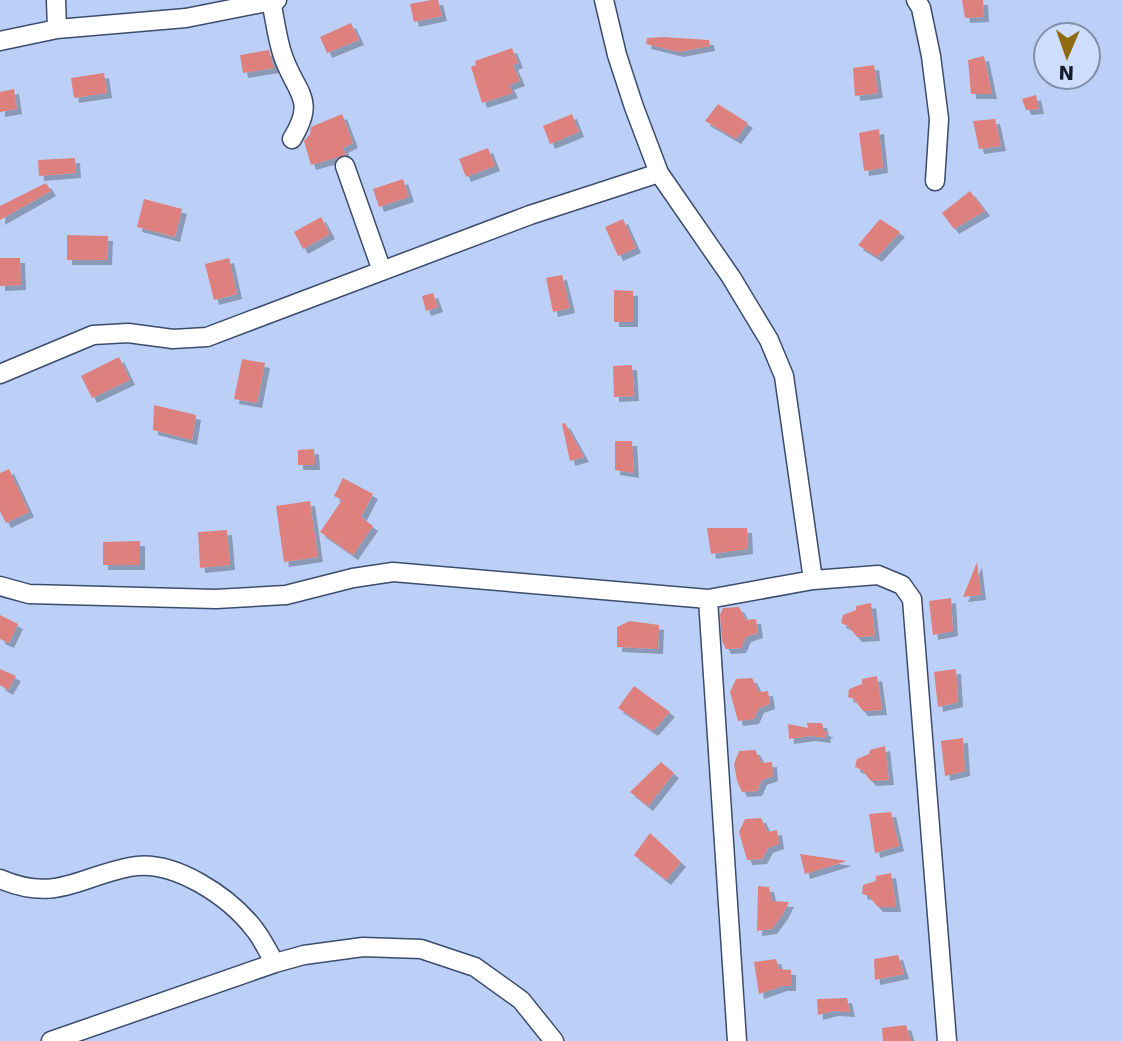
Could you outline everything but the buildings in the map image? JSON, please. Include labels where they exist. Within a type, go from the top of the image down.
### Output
[{"type":"street","points":[[56,0],[57,29]]},
{"type":"street","points":[[604,0],[625,81],[659,173],[731,277],[769,340],[784,376],[813,580]]},
{"type":"street","points":[[916,0],[921,8],[931,56],[939,119],[935,181]]},
{"type":"street","points":[[0,41],[57,29],[186,18],[274,1],[283,57],[293,74],[305,114],[292,139]]},
{"type":"street","points":[[345,166],[382,271]]},
{"type":"street","points":[[0,374],[93,335],[128,333],[173,339],[207,337],[530,215],[659,173]]},
{"type":"street","points":[[0,586],[29,594],[216,599],[286,595],[353,578],[393,572],[708,598],[813,580],[878,575],[902,585],[912,599],[947,1041]]},
{"type":"street","points":[[708,598],[737,1041]]},
{"type":"street","points":[[0,878],[19,887],[50,891],[132,866],[164,866],[193,877],[228,904],[254,929],[275,962]]},
{"type":"street","points":[[51,1041],[275,962],[363,947],[421,949],[475,967],[521,1000],[554,1041]]}]
